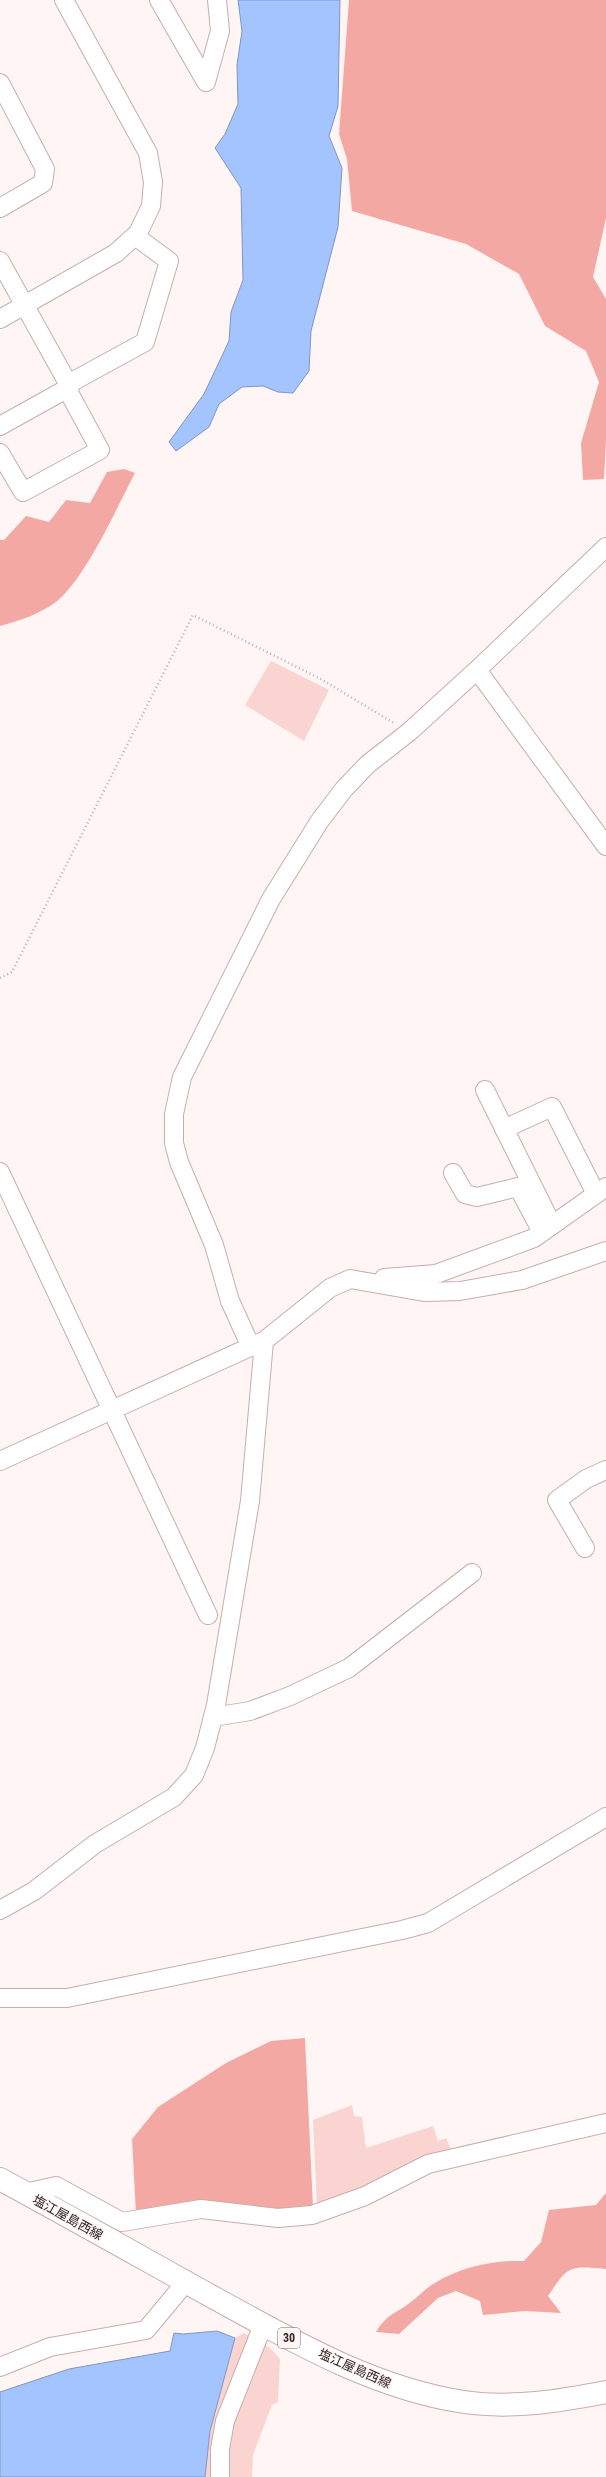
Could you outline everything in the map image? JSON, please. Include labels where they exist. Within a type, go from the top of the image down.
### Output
[{"type":"main road","name":"塩江屋島西線","points":[[0,2179],[263,2325],[328,2358],[395,2386],[465,2402],[544,2404],[606,2392]]},
{"type":"street","points":[[0,319],[116,253],[135,236],[151,206],[153,182],[148,153],[64,0]]},
{"type":"street","points":[[159,0],[206,82],[220,31],[217,0]]},
{"type":"street","points":[[0,83],[45,169],[43,183],[0,208]]},
{"type":"street","points":[[0,426],[145,342],[169,261],[135,236]]},
{"type":"street","points":[[0,261],[68,386],[100,450],[23,492],[0,453]]},
{"type":"street","points":[[0,1910],[34,1892],[95,1844],[174,1797],[194,1775],[213,1717],[250,1501],[257,1344],[230,1301],[214,1245],[179,1162],[174,1143],[174,1114],[182,1077],[271,899],[314,828],[344,789],[368,764],[409,732],[477,670],[606,547]]},
{"type":"street","points":[[477,670],[606,846]]},
{"type":"street","points":[[485,1090],[504,1129],[547,1229]]},
{"type":"street","points":[[0,1461],[111,1408],[257,1344],[330,1288],[350,1279],[436,1274],[527,1240],[547,1229],[601,1191],[552,1107],[504,1129]]},
{"type":"street","points":[[0,1172],[208,1615]]},
{"type":"street","points":[[454,1173],[465,1194],[477,1197],[518,1187],[547,1229]]},
{"type":"street","points":[[350,1279],[424,1292],[460,1291],[522,1280],[606,1251]]},
{"type":"street","points":[[585,1548],[557,1500],[586,1479],[606,1470]]},
{"type":"street","points":[[213,1717],[250,1711],[290,1696],[349,1668],[472,1573]]},
{"type":"street","points":[[0,1998],[67,1998],[402,1930],[428,1923],[606,1817]]},
{"type":"street","points":[[25,2193],[56,2186],[122,2222],[201,2209],[278,2218],[312,2215],[365,2196],[428,2164],[606,2124]]},
{"type":"street","points":[[0,2367],[50,2347],[146,2330],[186,2282]]},
{"type":"street","points":[[220,2477],[220,2449],[224,2421],[263,2325]]},
{"type":"path","points":[[0,978],[12,972],[192,615],[319,678],[409,732]]},
{"type":"shaded area","points":[[349,0],[606,0],[606,218],[593,277],[606,299],[606,440],[604,479],[583,480],[581,443],[599,382],[586,351],[545,326],[519,274],[466,244],[352,211],[347,159],[339,134]]},
{"type":"shaded area","points":[[124,469],[135,473],[100,542],[78,577],[67,591],[56,602],[36,614],[0,626],[0,540],[4,540],[26,516],[49,522],[66,500],[90,503],[107,472]]},
{"type":"shaded area","points":[[271,661],[329,690],[304,741],[245,705]]},
{"type":"shaded area","points":[[305,2038],[313,2208],[277,2209],[202,2202],[136,2214],[132,2139],[158,2107],[226,2063],[271,2041]]},
{"type":"shaded area","points":[[352,2105],[354,2116],[362,2117],[366,2148],[433,2126],[438,2141],[446,2138],[452,2151],[317,2208],[313,2120]]},
{"type":"shaded area","points":[[606,2193],[606,2269],[577,2268],[566,2273],[548,2296],[561,2313],[525,2311],[483,2315],[480,2301],[456,2291],[438,2298],[399,2334],[376,2332],[384,2321],[445,2277],[490,2263],[524,2261],[541,2242],[549,2210],[596,2205]]},
{"type":"shaded area","points":[[244,2333],[269,2347],[280,2359],[278,2402],[272,2405],[253,2455],[252,2477],[205,2477],[210,2431],[235,2338]]},
{"type":"water","points":[[238,0],[340,0],[338,106],[329,136],[342,168],[338,227],[311,331],[309,371],[293,393],[278,392],[263,386],[242,387],[219,404],[209,427],[176,451],[169,442],[204,394],[229,341],[231,312],[243,280],[241,188],[215,148],[225,134],[238,104],[237,65],[242,31]]},
{"type":"water","points":[[217,2331],[235,2338],[210,2431],[205,2477],[0,2477],[0,2392],[69,2369],[170,2351],[174,2333],[183,2334]]}]
